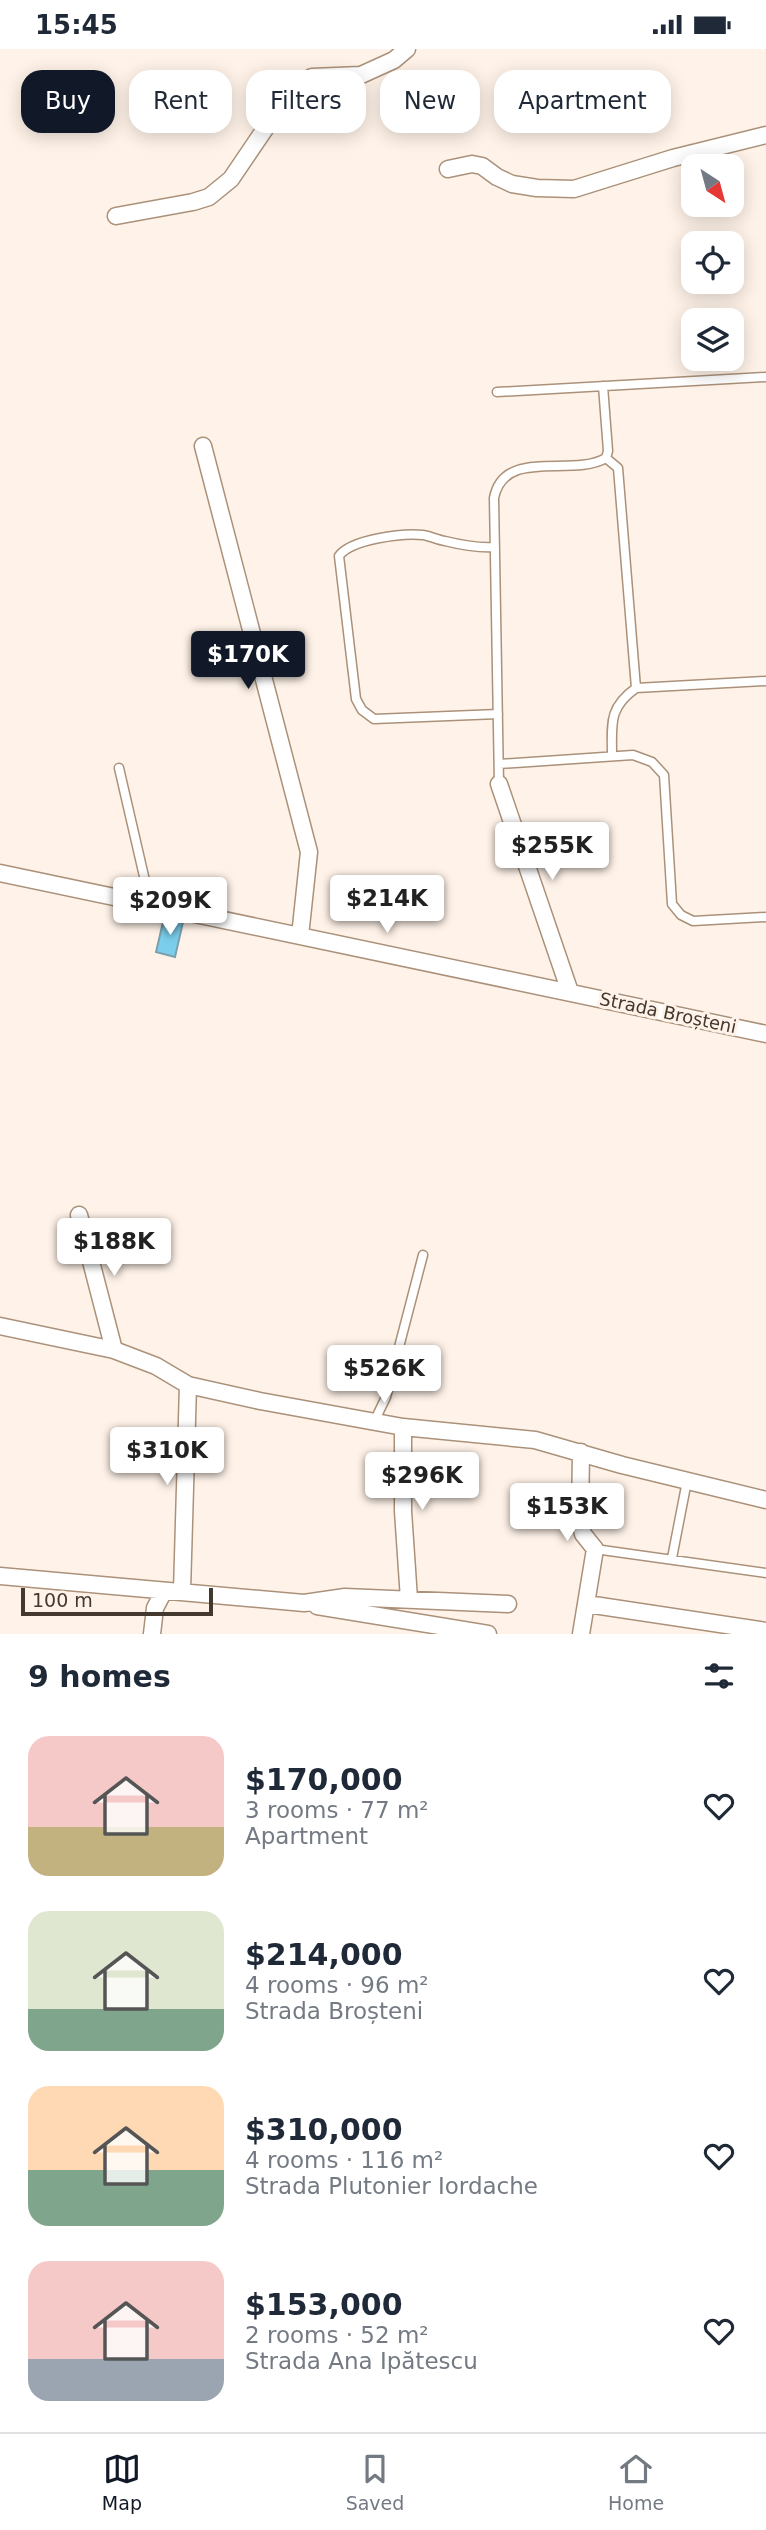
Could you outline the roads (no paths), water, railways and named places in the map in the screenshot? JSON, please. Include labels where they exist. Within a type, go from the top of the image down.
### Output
[{"type":"street","points":[[117,216],[209,197],[231,179],[292,89],[312,77],[360,75],[386,64],[407,49]]},
{"type":"street","points":[[448,169],[472,164],[482,166],[512,184],[537,188],[574,188],[673,158],[766,135]]},
{"type":"street","points":[[203,446],[309,852],[300,936]]},
{"type":"street","points":[[499,783],[570,992]]},
{"type":"street","name":"Strada Broșteni","points":[[0,873],[766,1034]]},
{"type":"street","points":[[79,1215],[114,1350]]},
{"type":"street","points":[[0,1326],[114,1350],[156,1366],[188,1385],[404,1427],[535,1440],[766,1500]]},
{"type":"street","points":[[182,1591],[188,1385]]},
{"type":"street","points":[[404,1427],[403,1511],[409,1599]]},
{"type":"street","points":[[581,1452],[580,1521],[583,1534],[595,1549],[581,1634]]},
{"type":"street","points":[[0,1576],[304,1604],[488,1634]]},
{"type":"street","points":[[152,1634],[155,1608],[164,1591]]},
{"type":"street","points":[[304,1604],[345,1597],[508,1604]]},
{"type":"street","points":[[587,1605],[766,1631]]},
{"type":"lane","points":[[497,392],[766,377]]},
{"type":"lane","points":[[603,386],[608,451],[606,458]]},
{"type":"lane","points":[[499,783],[494,498],[500,480],[508,473],[521,468],[589,465],[606,458]]},
{"type":"lane","points":[[606,458],[618,468],[636,688]]},
{"type":"lane","points":[[495,547],[485,548],[424,535],[354,544],[344,549],[339,556],[356,699],[362,710],[374,719],[498,714]]},
{"type":"lane","points":[[612,756],[612,716],[622,698],[636,688],[766,681]]},
{"type":"lane","points":[[499,764],[633,755],[652,762],[664,775],[672,904],[681,915],[693,921],[766,917]]},
{"type":"lane","points":[[119,768],[146,885],[142,902]]},
{"type":"lane","points":[[374,1422],[386,1397],[423,1255]]},
{"type":"lane","points":[[671,1558],[687,1481]]},
{"type":"lane","points":[[595,1549],[766,1573]]}]
